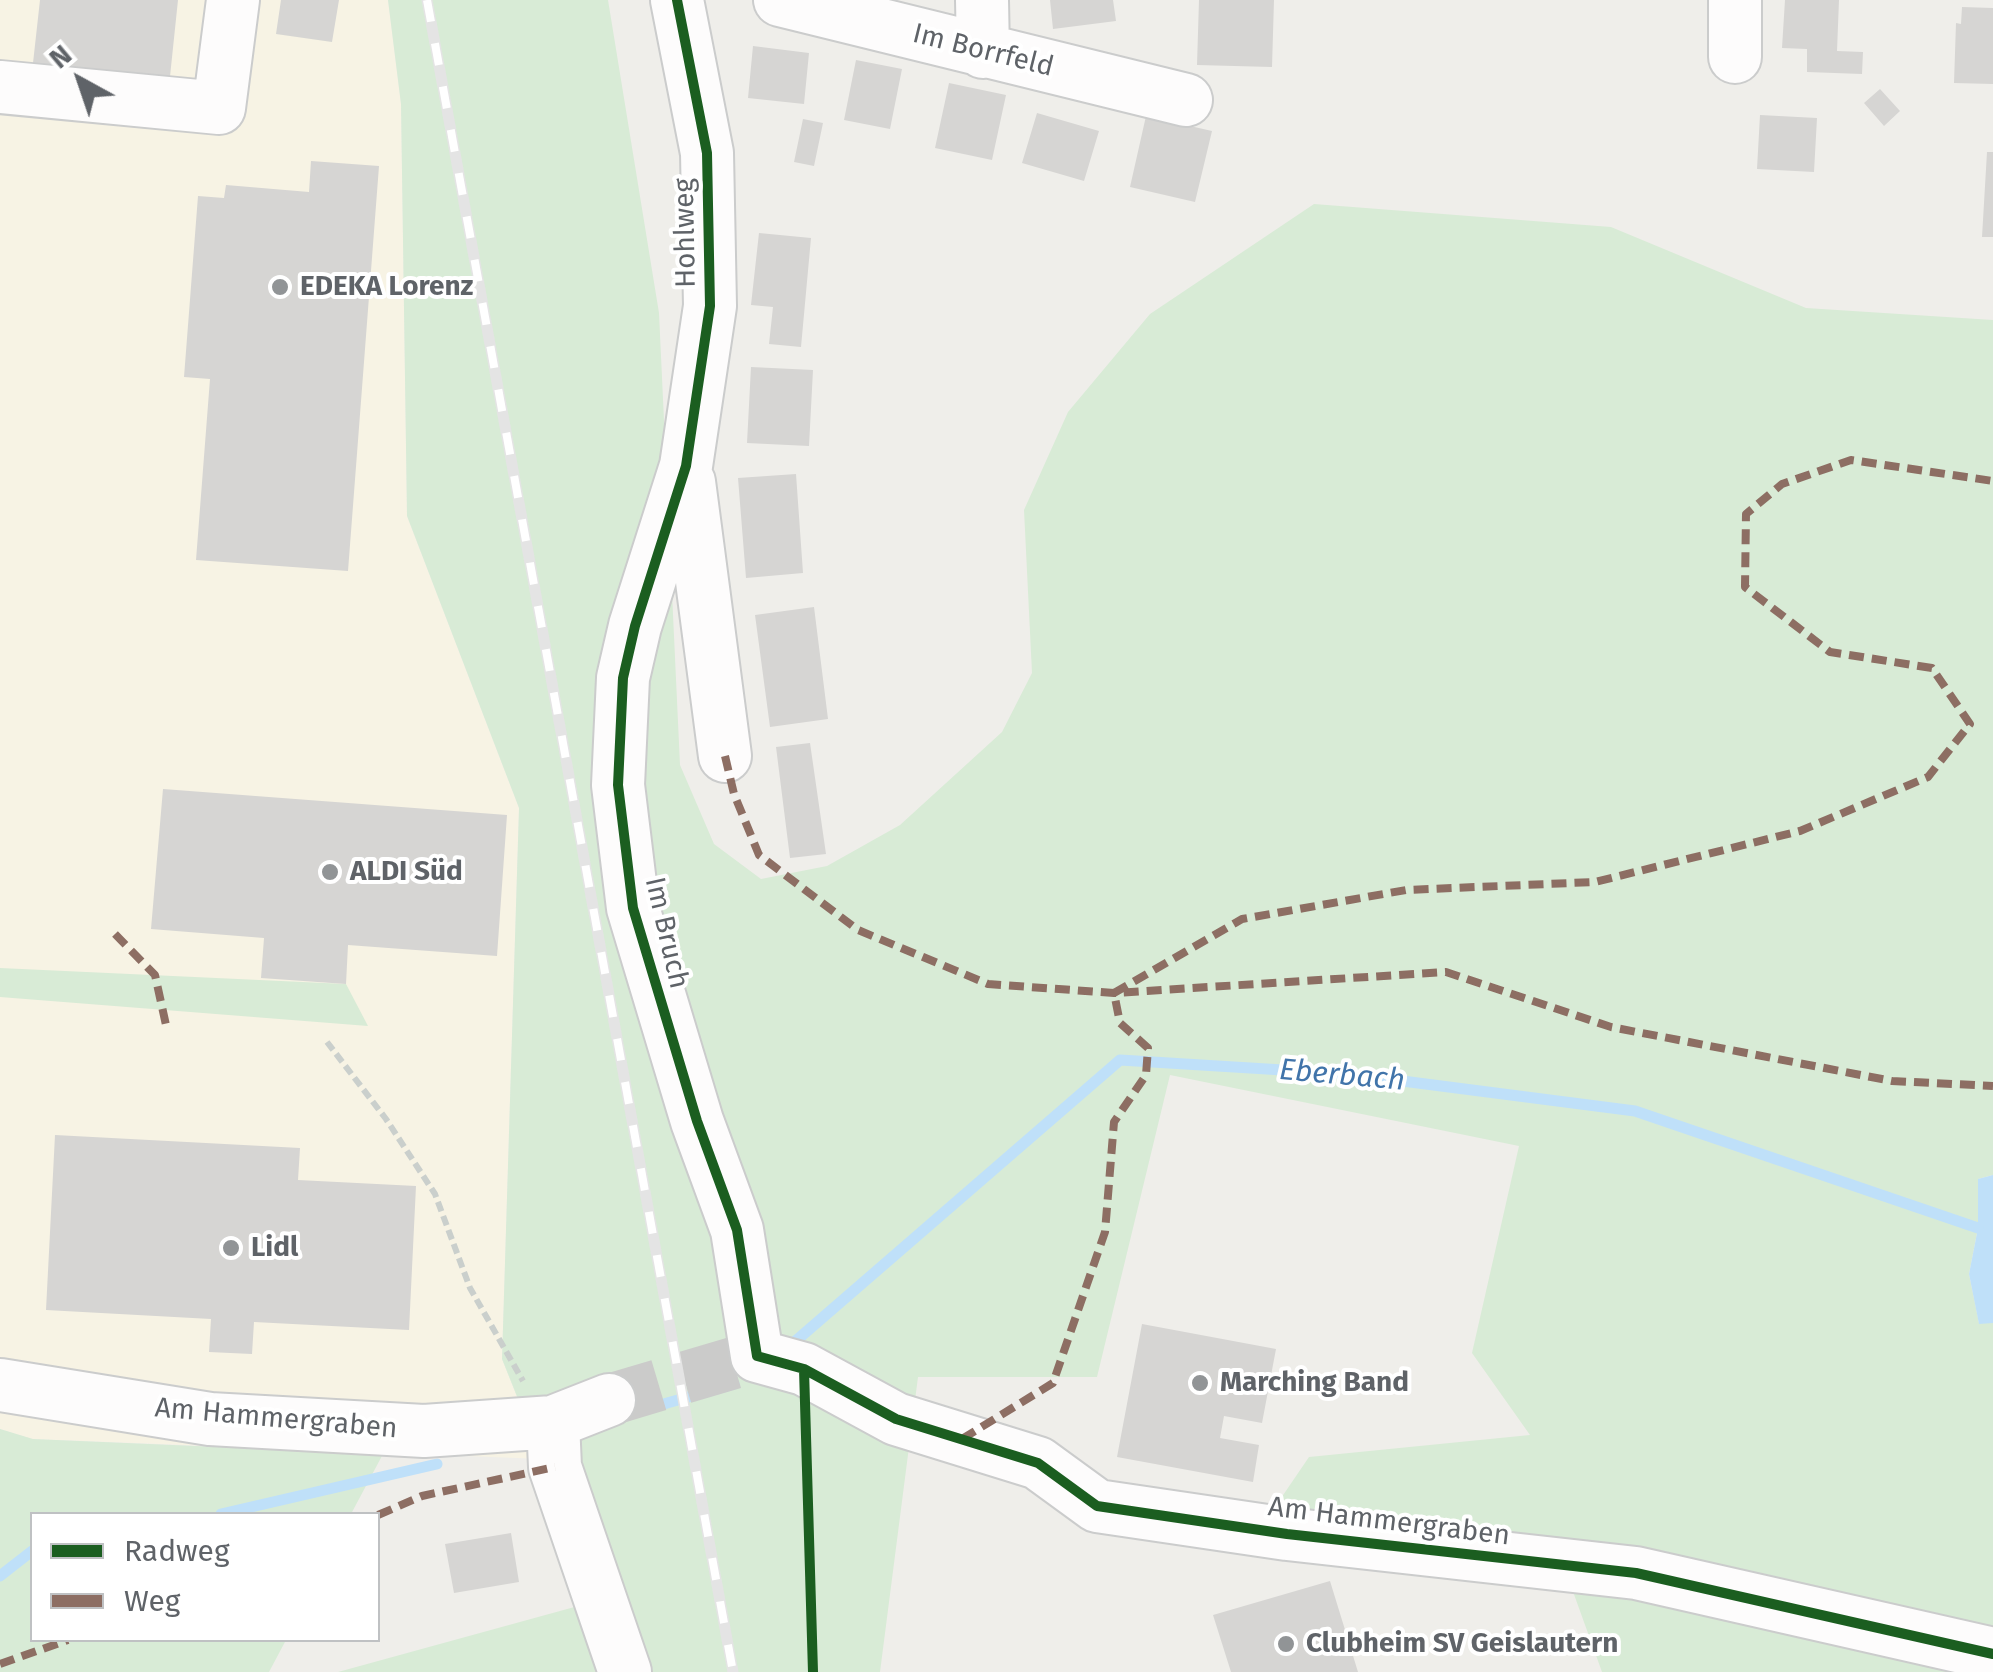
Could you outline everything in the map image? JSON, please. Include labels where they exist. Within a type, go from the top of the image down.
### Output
[{"type":"street","points":[[0,87],[220,108],[233,0]]},
{"type":"street","name":"Hohlweg","points":[[677,0],[707,153],[710,306],[686,466]]},
{"type":"street","name":"Im Borrfeld","points":[[780,0],[1186,100]]},
{"type":"street","points":[[982,0],[983,52]]},
{"type":"street","points":[[1735,0],[1735,57]]},
{"type":"street","points":[[686,466],[726,756]]},
{"type":"street","name":"Im Bruch","points":[[686,466],[635,626],[623,678],[618,785],[633,908],[697,1121],[737,1230],[757,1356],[804,1370]]},
{"type":"street","name":"Am Hammergraben","points":[[804,1370],[896,1419],[1038,1463],[1097,1506],[1287,1534],[1636,1573],[1993,1654]]},
{"type":"street","name":"Am Hammergraben","points":[[0,1384],[210,1419],[424,1431],[575,1413]]},
{"type":"street","points":[[575,1413],[555,1467],[625,1672]]},
{"type":"path","points":[[327,1042],[386,1119],[435,1194],[470,1288],[527,1388],[575,1413]]},
{"type":"shaded area","points":[[0,0],[388,0],[401,104],[407,516],[519,808],[502,1359],[542,1459],[32,1439],[0,1429]]},
{"type":"green space","points":[[388,0],[608,0],[659,313],[680,765],[714,844],[761,879],[827,866],[900,825],[1002,732],[1032,673],[1024,510],[1068,412],[1150,314],[1314,204],[1611,227],[1806,308],[1993,320],[1993,1175],[1978,1179],[1978,1228],[1969,1274],[1979,1323],[1993,1323],[1993,1672],[1602,1672],[1558,1550],[1277,1504],[1309,1457],[1530,1435],[1472,1353],[1519,1146],[1170,1075],[1097,1377],[918,1377],[880,1672],[338,1672],[589,1603],[542,1459],[502,1359],[519,808],[407,516],[401,104]]},
{"type":"green space","points":[[0,968],[346,984],[368,1026],[0,997]]},
{"type":"green space","points":[[0,1429],[33,1439],[383,1454],[352,1512],[30,1512],[30,1642],[285,1642],[269,1672],[0,1672]]},
{"type":"water","points":[[1993,1175],[1993,1323],[1979,1324],[1969,1274],[1978,1228],[1978,1179]]},
{"type":"building","points":[[40,0],[178,0],[169,86],[32,72]]},
{"type":"building","points":[[281,0],[339,0],[332,42],[276,34]]},
{"type":"building","points":[[1050,0],[1113,0],[1116,21],[1053,29]]},
{"type":"building","points":[[1199,0],[1274,0],[1272,67],[1197,65]]},
{"type":"building","points":[[1785,0],[1839,0],[1837,51],[1863,52],[1862,74],[1807,72],[1807,49],[1782,48]]},
{"type":"building","points":[[1962,7],[1993,8],[1993,84],[1954,83],[1956,23],[1961,24]]},
{"type":"building","points":[[753,46],[809,53],[804,104],[748,98]]},
{"type":"building","points":[[856,60],[902,69],[890,129],[844,120]]},
{"type":"building","points":[[949,83],[1006,95],[992,160],[935,148]]},
{"type":"building","points":[[1880,89],[1900,111],[1884,126],[1864,103]]},
{"type":"building","points":[[1037,113],[1099,131],[1084,181],[1022,163]]},
{"type":"building","points":[[1760,115],[1817,118],[1814,172],[1757,169]]},
{"type":"building","points":[[1146,116],[1212,131],[1195,202],[1130,187]]},
{"type":"building","points":[[803,119],[823,123],[814,166],[794,162]]},
{"type":"building","points":[[1987,152],[1993,152],[1993,237],[1982,237]]},
{"type":"building","name":"EDEKA Lorenz","points":[[311,161],[379,166],[348,571],[196,560],[210,379],[184,377],[198,196],[224,198],[226,185],[309,192]]},
{"type":"building","points":[[759,233],[811,238],[801,347],[769,344],[773,307],[751,305]]},
{"type":"building","points":[[751,367],[813,370],[809,446],[747,443]]},
{"type":"building","points":[[796,474],[803,573],[746,578],[738,478]]},
{"type":"building","points":[[814,607],[828,719],[770,727],[755,615]]},
{"type":"building","points":[[810,743],[826,854],[790,858],[776,747]]},
{"type":"building","name":"ALDI Süd","points":[[163,789],[507,815],[497,956],[348,945],[346,984],[261,978],[264,938],[151,929]]},
{"type":"building","name":"Lidl","points":[[55,1135],[300,1148],[298,1180],[416,1186],[409,1330],[254,1322],[252,1354],[209,1352],[211,1319],[46,1310]]},
{"type":"building","name":"Marching Band","points":[[1142,1324],[1276,1349],[1262,1423],[1224,1416],[1220,1438],[1259,1445],[1253,1482],[1117,1457]]},
{"type":"building","points":[[511,1533],[519,1582],[454,1593],[445,1544]]},
{"type":"building","name":"Clubheim SV Geislautern","points":[[1330,1581],[1358,1672],[1231,1672],[1213,1615]]},
{"type":"waterway","name":"Eberbach","points":[[791,1345],[1120,1060],[1348,1074],[1635,1111],[1978,1228]]},
{"type":"waterway","name":"Eberbach","points":[[618,1417],[734,1384]]},
{"type":"waterway","name":"Eberbach","points":[[230,1512],[437,1464]]},
{"type":"waterway","name":"Eberbach","points":[[0,1576],[30,1553]]},
{"type":"tunnel","points":[[609,1400],[757,1356]]},
{"type":"railway","points":[[427,0],[733,1672]]},
{"type":"marked path","points":[[962,1439],[1053,1383],[1105,1232],[1114,1122],[1146,1075],[1148,1048],[1120,1023],[1114,993],[1242,919],[1406,890],[1595,882],[1800,831],[1928,777],[1970,724],[1932,668],[1830,652],[1745,587],[1746,514],[1782,484],[1851,460],[1993,481]]},
{"type":"marked path","points":[[725,756],[734,794],[759,855],[858,930],[988,984],[1114,993],[1446,972],[1611,1027],[1892,1081],[1993,1086]]},
{"type":"marked path","points":[[115,934],[155,975],[166,1025]]},
{"type":"marked path","points":[[380,1514],[422,1496],[555,1467]]},
{"type":"marked path","points":[[0,1664],[62,1642]]},
{"type":"cycle path","points":[[677,0],[707,153],[710,306],[686,466],[635,626],[623,678],[618,785],[633,908],[697,1121],[737,1230],[757,1356],[804,1369],[896,1419],[1038,1463],[1097,1506],[1287,1534],[1636,1573],[1993,1654]]},
{"type":"cycle path","points":[[804,1369],[813,1672]]},
{"type":"place","name":"EDEKA Lorenz","points":[[280,287]]},
{"type":"place","name":"ALDI Süd","points":[[330,872]]},
{"type":"place","name":"Lidl","points":[[231,1248]]},
{"type":"place","name":"Marching Band","points":[[1200,1383]]},
{"type":"place","name":"Clubheim SV Geislautern","points":[[1286,1644]]}]
